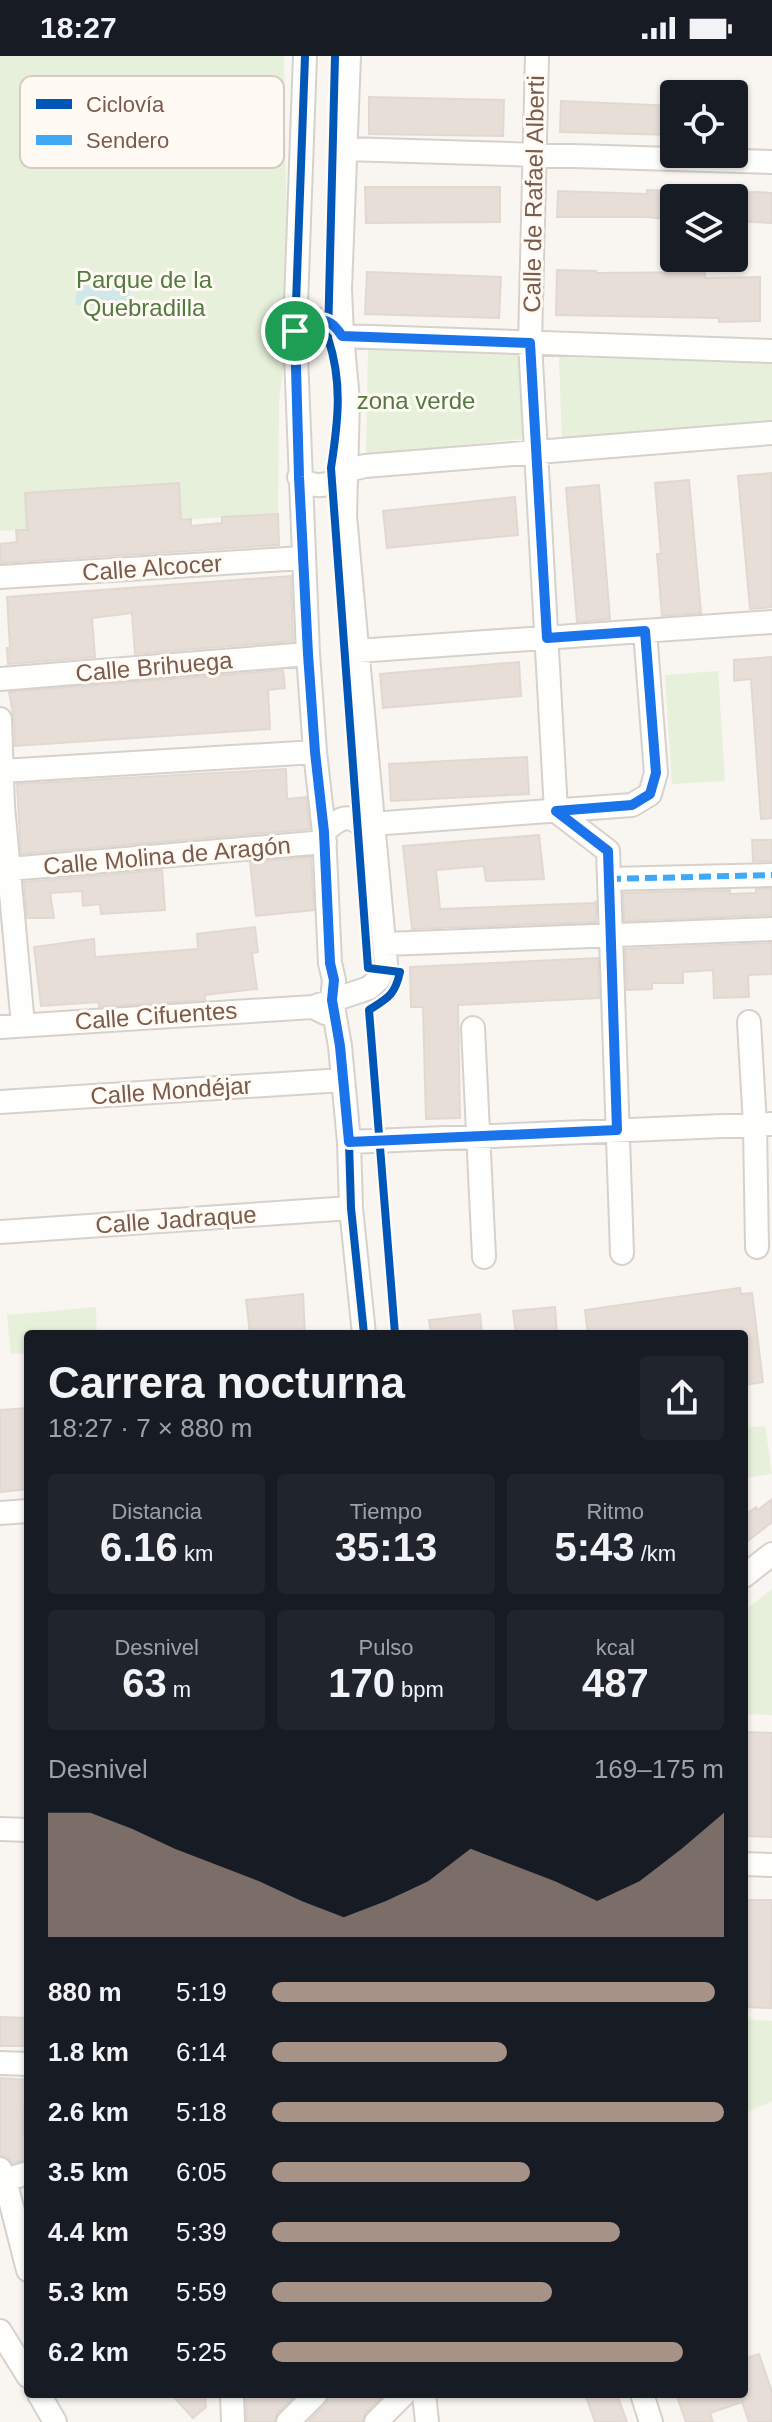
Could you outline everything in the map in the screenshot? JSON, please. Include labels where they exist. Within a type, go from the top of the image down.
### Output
[{"type":"street","points":[[305,56],[295,331],[299,477],[330,963],[346,1022],[340,1046]]},
{"type":"street","points":[[339,994],[369,988],[386,964],[345,516],[348,400],[340,289],[349,56]]},
{"type":"street","name":"Calle de Rafael Alberti","points":[[537,56],[530,343],[556,811]]},
{"type":"street","points":[[346,149],[772,162]]},
{"type":"street","points":[[295,331],[306,320],[327,320],[342,336]]},
{"type":"street","points":[[342,336],[772,351]]},
{"type":"street","points":[[299,477],[309,485],[320,486],[339,479],[345,471],[365,466],[772,433]]},
{"type":"street","name":"Calle Alcocer","points":[[0,577],[303,558]]},
{"type":"street","points":[[357,651],[772,622]]},
{"type":"street","points":[[372,829],[632,805],[650,794],[656,773],[645,631]]},
{"type":"street","name":"Calle Brihuega","points":[[0,679],[308,654]]},
{"type":"street","points":[[0,719],[2,806],[23,1025]]},
{"type":"street","points":[[2,771],[315,752]]},
{"type":"street","points":[[556,811],[608,851],[622,1253]]},
{"type":"street","name":"Calle Molina de Aragón","points":[[9,869],[324,837],[334,822],[346,818],[357,819],[372,829]]},
{"type":"street","points":[[609,879],[772,875]]},
{"type":"street","points":[[385,944],[772,929]]},
{"type":"street","points":[[339,994],[336,1024],[364,1330]]},
{"type":"street","name":"Calle Cifuentes","points":[[0,1027],[339,994]]},
{"type":"street","points":[[749,1022],[763,1124],[757,1247]]},
{"type":"street","points":[[473,1028],[484,1257]]},
{"type":"street","name":"Calle Mondéjar","points":[[0,1102],[343,1080]]},
{"type":"street","points":[[349,1142],[763,1124]]},
{"type":"street","name":"Calle Jadraque","points":[[0,1232],[351,1208]]},
{"type":"street","points":[[0,1513],[24,1511]]},
{"type":"street","points":[[748,1573],[772,1554]]},
{"type":"street","points":[[0,1829],[24,1830]]},
{"type":"street","points":[[748,1864],[772,1865]]},
{"type":"street","points":[[0,2063],[24,2064]]},
{"type":"street","points":[[24,2173],[3,2174],[24,2255]]},
{"type":"street","points":[[0,2331],[24,2367]]},
{"type":"street","points":[[41,2398],[55,2422]]},
{"type":"street","points":[[232,2398],[233,2422]]},
{"type":"street","points":[[288,2422],[312,2398]]},
{"type":"street","points":[[376,2422],[400,2398]]},
{"type":"street","points":[[424,2398],[427,2422]]},
{"type":"street","points":[[643,2398],[651,2422]]},
{"type":"green space","name":"Parque de la Quebradilla","points":[[0,56],[284,56],[288,333],[279,401],[278,514],[0,531]]},
{"type":"green space","name":"zona verde","points":[[368,349],[520,355],[523,439],[366,455]]},
{"type":"green space","points":[[559,357],[772,362],[772,423],[562,440]]},
{"type":"green space","points":[[718,671],[725,781],[672,784],[665,675]]},
{"type":"green space","points":[[96,1307],[97,1330],[24,1330],[24,1353],[11,1354],[7,1315]]},
{"type":"green space","points":[[765,1426],[772,1474],[748,1477],[748,1428]]},
{"type":"green space","points":[[772,1589],[772,1715],[748,1714],[748,1608]]},
{"type":"green space","points":[[748,2019],[772,2021],[772,2101],[748,2112]]},
{"type":"water","points":[[77,285],[130,288],[129,306],[75,305]]},
{"type":"building","points":[[369,97],[504,100],[503,136],[369,134]]},
{"type":"building","points":[[561,101],[660,105],[660,135],[560,132]]},
{"type":"building","points":[[365,187],[500,187],[500,222],[366,223]]},
{"type":"building","points":[[647,190],[660,190],[660,218],[557,217],[558,191],[647,194]]},
{"type":"building","points":[[748,192],[772,193],[772,223],[748,222]]},
{"type":"building","points":[[557,270],[596,273],[705,272],[705,278],[760,277],[760,321],[556,315]]},
{"type":"building","points":[[367,272],[501,277],[499,318],[365,314]]},
{"type":"building","points":[[772,473],[772,607],[750,609],[738,476]]},
{"type":"building","points":[[689,480],[701,613],[662,616],[655,483]]},
{"type":"building","points":[[179,483],[181,520],[191,519],[191,526],[222,523],[222,517],[278,514],[279,545],[1,563],[0,544],[17,542],[16,530],[27,530],[25,493]]},
{"type":"building","points":[[599,485],[610,619],[577,622],[566,488]]},
{"type":"building","points":[[515,497],[518,535],[387,548],[383,511]]},
{"type":"building","points":[[291,576],[293,641],[135,654],[132,613],[92,618],[95,657],[8,664],[7,597]]},
{"type":"building","points":[[772,657],[772,818],[761,819],[751,679],[734,681],[734,660]]},
{"type":"building","points":[[519,662],[521,696],[383,708],[380,674]]},
{"type":"building","points":[[283,670],[285,688],[268,690],[270,729],[15,746],[9,692]]},
{"type":"building","points":[[527,757],[529,794],[391,801],[389,764]]},
{"type":"building","points":[[286,769],[287,799],[306,797],[310,829],[21,854],[17,784]]},
{"type":"building","points":[[539,835],[544,879],[486,881],[484,866],[436,870],[440,909],[596,901],[596,922],[412,929],[403,846]]},
{"type":"building","points":[[752,840],[772,840],[772,861],[753,861]]},
{"type":"building","points":[[311,857],[314,910],[256,916],[250,862]]},
{"type":"building","points":[[162,870],[165,910],[101,914],[100,904],[83,906],[82,891],[50,893],[54,918],[27,918],[24,882]]},
{"type":"building","points":[[756,889],[772,889],[772,915],[624,921],[623,893],[730,890],[730,894],[756,893]]},
{"type":"building","points":[[255,927],[258,952],[252,953],[257,989],[205,995],[205,1000],[99,1007],[99,1002],[41,1006],[34,947],[94,939],[95,957],[198,949],[197,934]]},
{"type":"building","points":[[772,943],[772,974],[748,975],[749,997],[714,998],[713,970],[683,972],[683,983],[652,983],[652,989],[627,990],[625,949]]},
{"type":"building","points":[[598,958],[599,998],[458,1005],[460,1118],[426,1119],[423,1007],[411,1007],[410,967]]},
{"type":"building","points":[[740,1288],[741,1294],[752,1293],[763,1382],[748,1384],[748,1330],[588,1330],[585,1310]]},
{"type":"building","points":[[303,1294],[305,1330],[250,1330],[246,1300]]},
{"type":"building","points":[[555,1307],[557,1330],[515,1330],[513,1311]]},
{"type":"building","points":[[480,1314],[482,1330],[430,1330],[429,1320]]},
{"type":"building","points":[[24,1408],[24,1489],[0,1492],[0,1410]]},
{"type":"building","points":[[772,1499],[772,1522],[748,1541],[748,1513],[756,1507],[758,1510]]},
{"type":"building","points":[[748,1732],[772,1733],[772,1837],[748,1836]]},
{"type":"building","points":[[748,1900],[772,1900],[771,2008],[748,2007]]},
{"type":"building","points":[[0,2017],[24,2018],[24,2046],[0,2046]]},
{"type":"building","points":[[0,2078],[24,2080],[24,2160],[13,2163],[0,2155]]},
{"type":"building","points":[[759,2354],[772,2392],[772,2422],[749,2422],[742,2402],[710,2413],[713,2422],[686,2422],[677,2398],[748,2398],[748,2358]]},
{"type":"building","points":[[175,2398],[205,2398],[206,2407],[193,2418]]},
{"type":"building","points":[[246,2398],[292,2398],[278,2412],[274,2422],[247,2422]]},
{"type":"building","points":[[328,2398],[380,2398],[366,2412],[362,2422],[308,2422]]},
{"type":"building","points":[[586,2398],[618,2398],[627,2422],[595,2422]]},
{"type":"marked path","points":[[609,879],[772,875]]},
{"type":"cycle path","points":[[305,56],[295,331],[308,654],[324,832],[330,963],[334,980],[332,1000],[340,1046],[349,1142],[351,1208],[364,1330]]},
{"type":"cycle path","points":[[335,56],[328,338],[336,371],[338,403],[331,468],[368,968],[400,972],[390,995],[369,1010],[395,1330]]},
{"type":"route","points":[[315,319],[334,324],[342,336],[530,343],[547,638],[645,631],[656,773],[650,794],[632,805],[556,811],[608,851],[617,1130],[349,1142],[340,1046],[332,1000],[334,980],[330,963],[324,832],[308,654],[295,331],[306,320],[315,319]]}]
